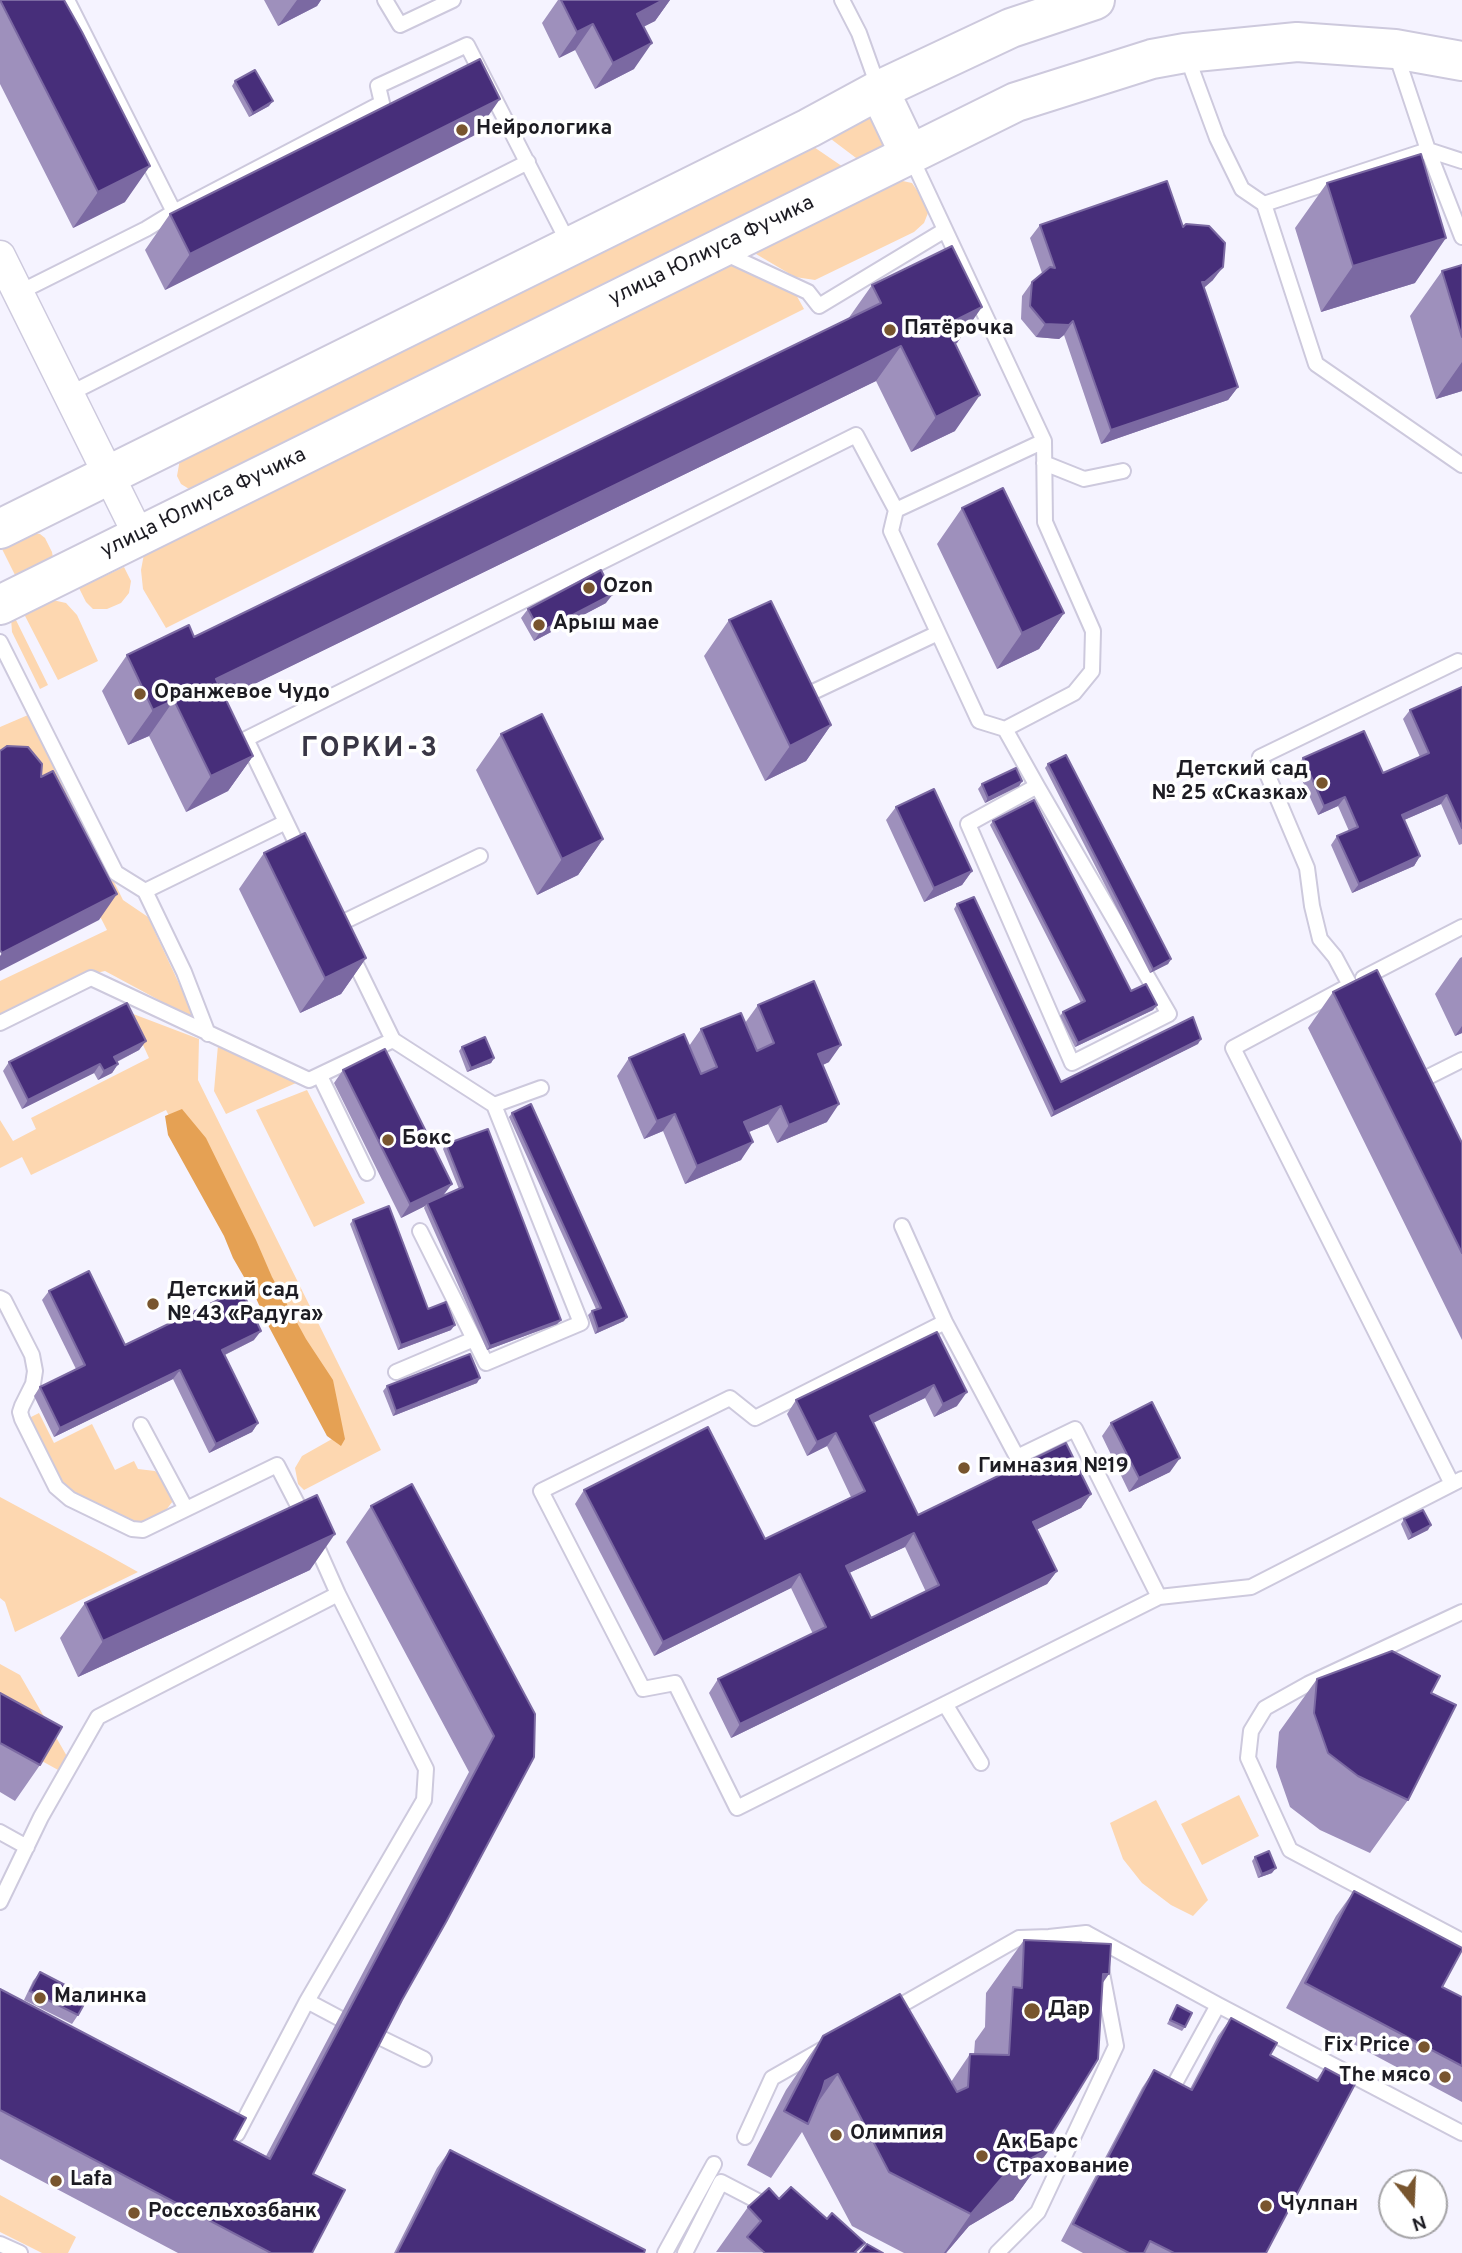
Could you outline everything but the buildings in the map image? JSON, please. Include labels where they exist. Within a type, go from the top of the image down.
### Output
[{"type":"main road","points":[[0,529],[809,128],[879,90],[1011,28],[1095,0]]},
{"type":"main road","name":"улица Юлиуса Фучика","points":[[0,606],[1016,102],[1152,59],[1185,52],[1297,41],[1395,49],[1462,61]]},
{"type":"main road","points":[[879,90],[909,153]]},
{"type":"street","points":[[7,278],[69,394],[139,536]]},
{"type":"lane","points":[[67,0],[174,212]]},
{"type":"lane","points":[[385,0],[400,25],[453,0]]},
{"type":"lane","points":[[842,0],[859,33],[879,90]]},
{"type":"lane","points":[[7,278],[146,229],[382,103],[378,86],[467,45],[570,245]]},
{"type":"lane","points":[[1395,49],[1427,150],[1462,237]]},
{"type":"lane","points":[[1185,52],[1217,138],[1242,189],[1264,204],[1315,364],[1462,464]]},
{"type":"lane","points":[[1264,204],[1427,150],[1462,162]]},
{"type":"lane","points":[[909,153],[1044,441],[1045,522],[1093,631],[1092,671],[1074,693],[1005,729]]},
{"type":"lane","points":[[69,394],[527,162]]},
{"type":"lane","points":[[717,249],[808,292],[819,306],[945,230]]},
{"type":"lane","points":[[308,866],[246,739],[856,435],[896,510],[891,531],[979,721],[1005,729],[1169,1014],[1072,1063],[968,824],[1037,786]]},
{"type":"lane","points":[[896,510],[1044,441]]},
{"type":"lane","points":[[1044,463],[1084,479],[1123,471]]},
{"type":"lane","points":[[813,692],[938,633]]},
{"type":"lane","points":[[0,642],[116,873],[145,891],[184,972],[208,1034]]},
{"type":"lane","points":[[1350,985],[1335,957],[1320,939],[1307,868],[1260,757],[1458,661]]},
{"type":"lane","points":[[145,891],[286,822]]},
{"type":"lane","points":[[420,1231],[486,1363],[580,1323],[494,1105],[393,1040],[334,919],[480,856]]},
{"type":"lane","points":[[945,1322],[755,1418],[730,1398],[541,1491],[643,1689],[675,1683],[737,1808],[1159,1597],[1251,1587],[1457,1481],[1233,1048],[1350,985],[1376,977],[1462,927]]},
{"type":"lane","points":[[0,1023],[91,978],[309,1080],[393,1040]]},
{"type":"lane","points":[[1426,1078],[1462,1059]]},
{"type":"lane","points":[[320,1076],[367,1173]]},
{"type":"lane","points":[[494,1105],[541,1088]]},
{"type":"lane","points":[[902,1226],[945,1322],[1017,1457],[1075,1429],[1159,1597]]},
{"type":"lane","points":[[0,1298],[4,1300],[32,1355],[35,1371],[33,1384],[20,1412],[56,1487],[70,1499],[132,1529],[143,1530],[277,1465],[297,1501],[338,1594],[426,1769],[424,1800],[307,2001],[236,2135],[225,2129]]},
{"type":"lane","points":[[396,1372],[474,1339]]},
{"type":"lane","points":[[141,1425],[186,1509]]},
{"type":"lane","points":[[0,1902],[41,1817],[98,1717],[338,1594]]},
{"type":"lane","points":[[1462,1612],[1308,1684],[1265,1708],[1251,1731],[1248,1758],[1290,1850],[1462,1941]]},
{"type":"lane","points":[[945,1704],[981,1763]]},
{"type":"lane","points":[[0,1832],[27,1847]]},
{"type":"lane","points":[[997,2253],[1038,2212],[1116,2046],[1101,1968],[1086,1933]]},
{"type":"lane","points":[[878,2018],[1019,1938],[1086,1933],[1462,2133]]},
{"type":"lane","points":[[307,2001],[339,2018]]},
{"type":"lane","points":[[1165,2101],[1218,2005]]},
{"type":"lane","points":[[377,2036],[424,2059]]},
{"type":"lane","points":[[745,2137],[772,2078],[831,2045]]},
{"type":"lane","points":[[664,2253],[714,2164]]},
{"type":"lane","points":[[685,2253],[721,2182],[778,2212]]},
{"type":"lane","points":[[0,2244],[20,2253]]},
{"type":"shaded area","points":[[875,118],[890,142],[864,164],[827,136],[864,119]]},
{"type":"shaded area","points":[[811,145],[849,171],[194,492],[181,484],[177,476],[180,459]]},
{"type":"shaded area","points":[[898,180],[912,183],[925,202],[928,213],[924,223],[914,232],[815,280],[795,277],[756,254],[759,246]]},
{"type":"shaded area","points":[[730,261],[794,291],[804,309],[166,628],[143,589],[141,570],[144,554]]},
{"type":"shaded area","points":[[32,533],[45,538],[53,558],[19,583],[1,547]]},
{"type":"shaded area","points":[[124,567],[131,581],[129,593],[121,603],[107,609],[93,609],[79,588]]},
{"type":"shaded area","points":[[44,601],[66,603],[77,615],[98,661],[58,680],[23,612]]},
{"type":"shaded area","points":[[14,616],[48,685],[40,689],[12,632],[11,618]]},
{"type":"shaded area","points":[[28,715],[33,720],[123,900],[148,917],[196,1020],[105,971],[87,975],[0,1018],[0,981],[107,930],[40,799],[0,767],[0,727]]},
{"type":"shaded area","points":[[128,1012],[199,1039],[198,1080],[381,1450],[304,1490],[298,1484],[295,1468],[302,1456],[332,1439],[166,1110],[31,1175],[22,1157],[0,1168],[0,1120],[13,1141],[36,1129],[31,1118],[149,1058]]},
{"type":"shaded area","points":[[218,1045],[296,1083],[226,1114],[214,1091]]},
{"type":"shaded area","points":[[307,1090],[365,1203],[314,1227],[256,1110]]},
{"type":"shaded area","points":[[182,1109],[206,1138],[272,1277],[306,1339],[333,1380],[345,1439],[341,1446],[327,1436],[224,1236],[168,1135],[165,1116]]},
{"type":"shaded area","points":[[39,1413],[54,1443],[92,1424],[115,1470],[134,1461],[138,1469],[155,1471],[162,1477],[173,1501],[162,1515],[141,1524],[125,1519],[71,1492],[60,1484],[29,1418]]},
{"type":"shaded area","points":[[0,1497],[138,1572],[15,1632],[5,1602],[0,1598]]},
{"type":"shaded area","points":[[0,1664],[20,1675],[68,1758],[60,1771],[0,1738]]},
{"type":"shaded area","points":[[1239,1795],[1259,1836],[1202,1865],[1181,1824]]},
{"type":"shaded area","points":[[1156,1800],[1208,1900],[1193,1916],[1171,1905],[1142,1883],[1123,1859],[1110,1823]]},
{"type":"shaded area","points":[[0,2195],[76,2237],[68,2253],[42,2253],[0,2232]]},
{"type":"place","name":"Нейрологика","points":[[462,130]]},
{"type":"place","name":"Пятёрочка","points":[[890,330]]},
{"type":"place","name":"Ozon","points":[[589,588]]},
{"type":"place","name":"Арыш мае","points":[[539,625]]},
{"type":"place","name":"Оранжевое Чудо","points":[[140,694]]},
{"type":"place","name":"Детский сад № 25 «Сказка»","points":[[1322,783]]},
{"type":"place","name":"Бокс","points":[[388,1140]]},
{"type":"place","name":"Детский сад № 43 «Радуга»","points":[[153,1304]]},
{"type":"place","name":"Гимназия №19","points":[[964,1468]]},
{"type":"place","name":"Малинка","points":[[40,1998]]},
{"type":"place","name":"Дар","points":[[1032,2011]]},
{"type":"place","name":"Fix Price","points":[[1424,2047]]},
{"type":"place","name":"The мясо","points":[[1445,2077]]},
{"type":"place","name":"Олимпия","points":[[836,2135]]},
{"type":"place","name":"Ак Барс Страхование","points":[[982,2156]]},
{"type":"place","name":"Lafa","points":[[56,2181]]},
{"type":"place","name":"Чулпан","points":[[1266,2206]]},
{"type":"place","name":"Россельхозбанк","points":[[134,2213]]},
{"type":"district","name":"ГОРКИ-3","points":[[370,750]]}]
